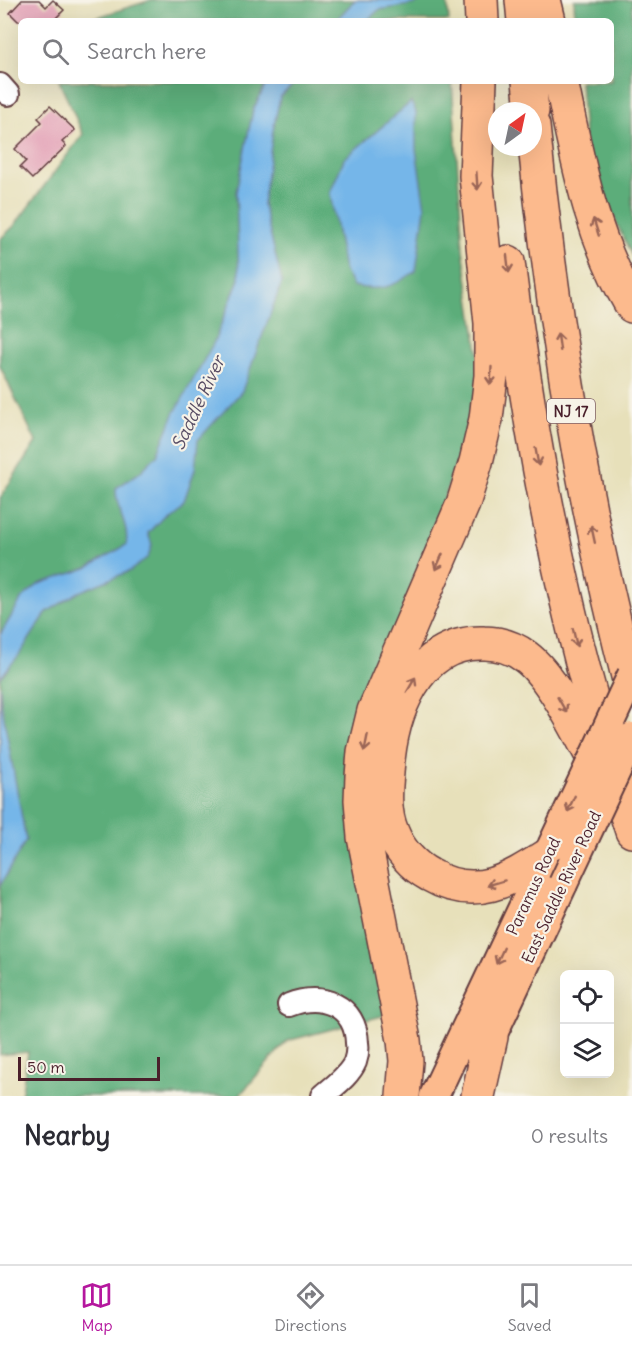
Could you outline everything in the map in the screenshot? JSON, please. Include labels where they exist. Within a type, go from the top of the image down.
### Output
[{"type":"highway","points":[[481,0],[482,18]]},
{"type":"highway","points":[[403,1096],[406,1061],[404,1040],[364,837],[362,776],[364,752],[374,711],[463,504],[486,419],[491,376],[491,323],[476,176],[480,84]]},
{"type":"highway","name":"NJ 17","points":[[488,84],[514,309],[548,513],[577,648],[629,824]]},
{"type":"highway","points":[[529,84],[530,102]]},
{"type":"highway","points":[[562,84],[588,204],[597,231],[627,295]]},
{"type":"highway","name":"NJ 17","points":[[536,156],[561,358],[600,565],[632,692]]},
{"type":"highway","points":[[600,565],[632,640]]},
{"type":"highway","points":[[549,851],[523,872],[499,883],[463,887],[426,873],[398,844],[391,830],[386,802],[390,742],[408,689],[425,666],[446,651],[472,642],[502,645],[521,654],[538,667],[553,689],[629,824]]},
{"type":"highway","points":[[478,1096],[491,1037]]},
{"type":"main road","name":"Paramus Road","points":[[434,1096],[632,675]]},
{"type":"main road","name":"East Saddle River Road","points":[[491,1037],[632,737]]},
{"type":"main road","points":[[464,1096],[491,1037]]},
{"type":"lane","points":[[290,1005],[312,999],[337,1005],[347,1014],[355,1028],[358,1048],[356,1061],[348,1073],[323,1096]]},
{"type":"green space","points":[[151,0],[447,0],[449,18],[94,18]]},
{"type":"green space","points":[[574,0],[632,0],[632,256],[594,176],[588,187],[580,84],[614,84],[614,18],[575,18]]},
{"type":"green space","points":[[60,84],[452,84],[463,249],[484,392],[477,406],[350,762],[390,1014],[287,1041],[239,1096],[21,1096],[28,1052],[0,1055],[0,498],[36,442],[0,366],[0,239],[14,226],[83,134]]},
{"type":"water","points":[[355,0],[424,0],[415,4],[379,10],[370,18],[338,18]]},
{"type":"water","name":"Saddle River","points":[[268,84],[294,84],[280,97],[263,204],[282,282],[242,391],[198,440],[195,469],[184,501],[166,514],[148,533],[152,545],[148,557],[130,571],[79,592],[47,612],[19,655],[0,678],[0,635],[22,598],[39,584],[87,568],[126,545],[126,530],[116,496],[116,488],[139,473],[157,455],[174,414],[214,342],[239,279],[236,192],[253,110]]},
{"type":"water","points":[[411,102],[416,112],[416,149],[425,208],[416,271],[386,287],[353,286],[344,270],[330,193],[344,159]]},
{"type":"water","points":[[0,685],[1,702],[26,840],[0,886]]},
{"type":"building","points":[[22,0],[39,0],[46,7],[53,0],[64,10],[56,18],[18,18],[18,21],[10,13]]},
{"type":"building","points":[[50,106],[75,130],[62,142],[66,146],[32,179],[20,167],[26,161],[15,149],[42,122],[38,118]]}]
